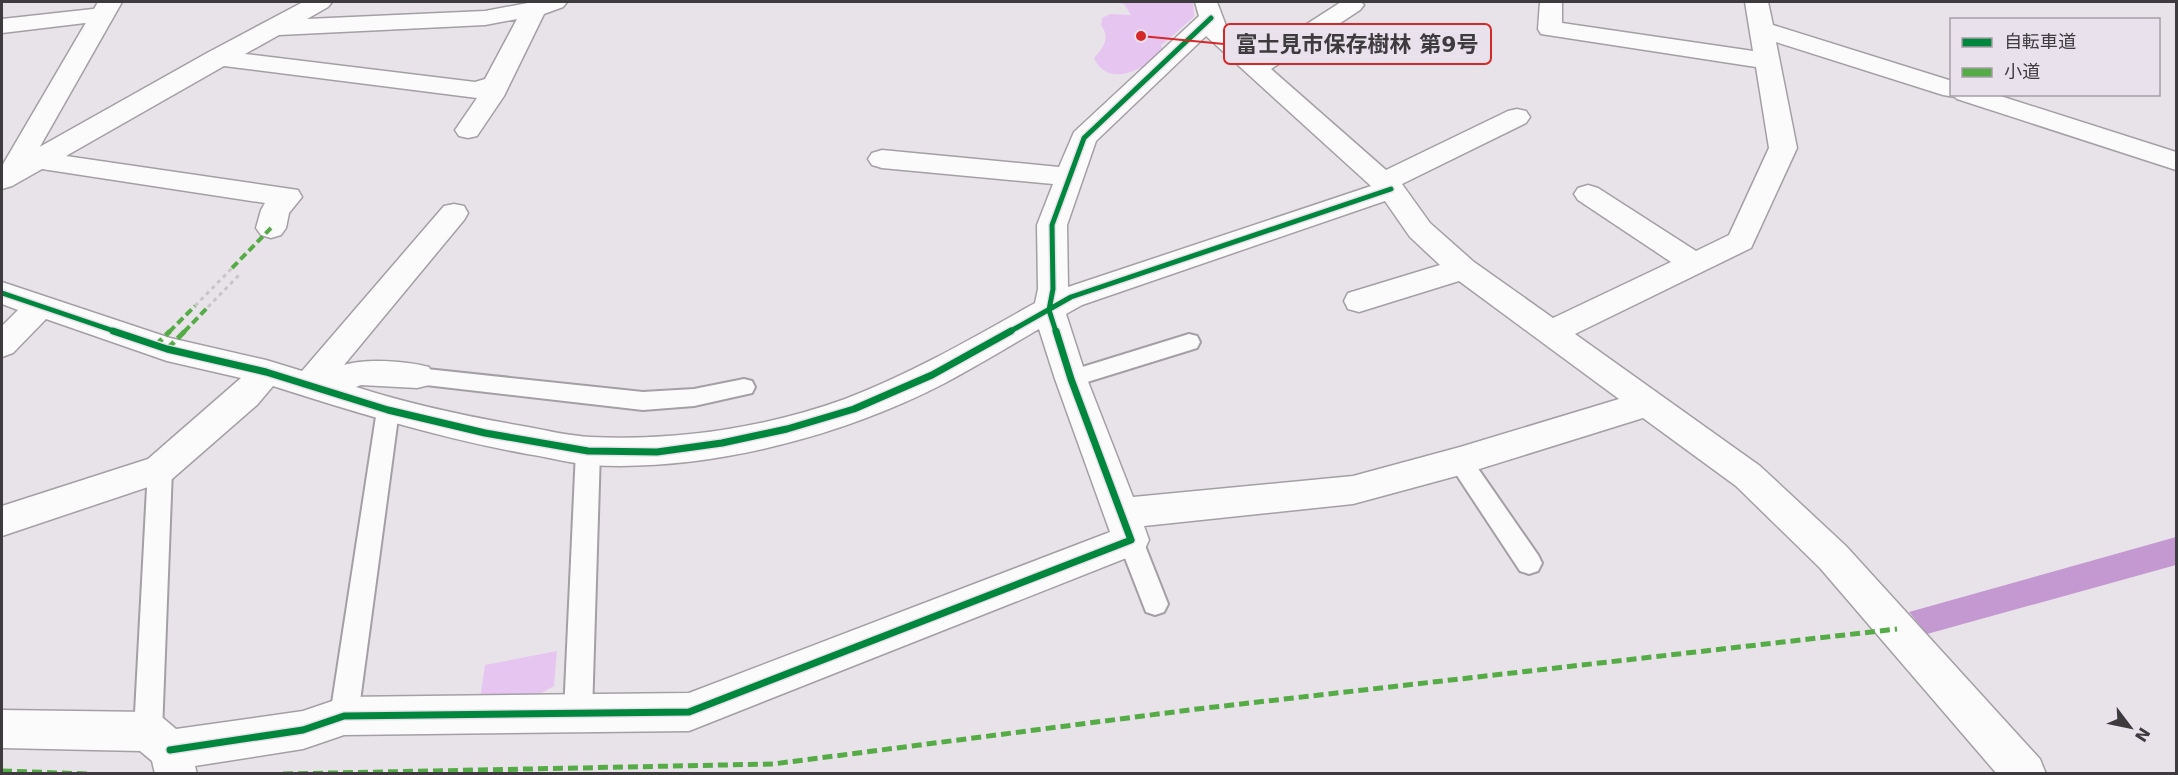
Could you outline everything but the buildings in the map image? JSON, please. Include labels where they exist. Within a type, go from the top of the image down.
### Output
[{"type":"street","points":[[6,177],[320,2]]},
{"type":"street","points":[[1551,2],[1550,29],[1768,61]]},
{"type":"street","points":[[1552,332],[1741,241],[1783,148],[1757,2]]},
{"type":"street","points":[[270,29],[485,18],[545,5]]},
{"type":"street","points":[[468,130],[545,5]]},
{"type":"street","points":[[1255,68],[1352,5]]},
{"type":"street","points":[[2,26],[106,8]]},
{"type":"street","points":[[6,177],[106,8]]},
{"type":"street","points":[[1126,526],[1071,379],[1049,310],[1053,288],[1052,225],[1084,138],[1208,10],[1217,34],[1388,185],[1420,230],[1463,269],[1748,476],[1833,557],[2025,774]]},
{"type":"street","points":[[1763,30],[1950,89]]},
{"type":"street","points":[[216,58],[477,90],[495,84]]},
{"type":"street","points":[[1972,96],[2176,161]]},
{"type":"street","points":[[2,293],[180,354],[266,372],[388,410],[485,433],[588,451],[657,452],[722,443],[854,409],[932,375],[1071,297],[1388,185],[1516,117]]},
{"type":"street","points":[[882,159],[1069,177]]},
{"type":"street","points":[[37,160],[288,197],[275,210],[271,228]]},
{"type":"street","points":[[1588,195],[1693,263]]},
{"type":"street","points":[[314,387],[454,213]]},
{"type":"street","points":[[1359,301],[1463,269]]},
{"type":"street","points":[[2,345],[40,306]]},
{"type":"street","points":[[2,521],[160,469],[245,396],[266,372]]},
{"type":"street","points":[[314,387],[358,373],[417,376]]},
{"type":"street","points":[[2,729],[165,752],[303,730],[344,716],[689,712],[1126,526],[1353,490],[1460,461],[1649,403]]},
{"type":"lane","points":[[1071,379],[1189,342]]},
{"type":"lane","points":[[417,376],[643,401],[712,396],[744,387]]},
{"type":"lane","points":[[344,716],[388,410]]},
{"type":"lane","points":[[578,713],[588,451]]},
{"type":"lane","points":[[1460,461],[1529,563]]},
{"type":"lane","points":[[160,469],[165,752]]},
{"type":"lane","points":[[1126,526],[1155,604]]},
{"type":"path","points":[[195,306],[232,268]]},
{"type":"path","points":[[208,307],[238,275]]},
{"type":"shaded area","points":[[1118,2],[1193,2],[1194,17],[1161,45],[1163,50],[1148,63],[1128,73],[1109,73],[1100,68],[1094,58],[1106,39],[1101,25],[1102,18],[1110,14],[1131,15],[1125,5]]},
{"type":"shaded area","points":[[2176,537],[2176,565],[1927,634],[1909,612]]},
{"type":"shaded area","points":[[557,651],[554,686],[531,699],[480,700],[485,665]]},
{"type":"marked path","points":[[232,268],[271,228]]},
{"type":"marked path","points":[[155,346],[195,306]]},
{"type":"marked path","points":[[167,349],[208,307]]},
{"type":"marked path","points":[[283,774],[773,764],[1197,709],[1897,629]]},
{"type":"marked path","points":[[2,771],[90,774]]},
{"type":"cycle path","points":[[170,750],[303,730],[344,716],[689,712],[1131,540],[1071,379],[1049,310],[1053,289],[1052,225],[1084,138],[1211,18]]},
{"type":"cycle path","points":[[2,293],[167,349],[266,372],[388,410],[485,433],[588,451],[657,452],[722,443],[787,429],[854,409],[932,375],[1071,297],[1391,189]]},
{"type":"place","name":"富士見市保存樹林 第9号","points":[[1141,36]]}]
